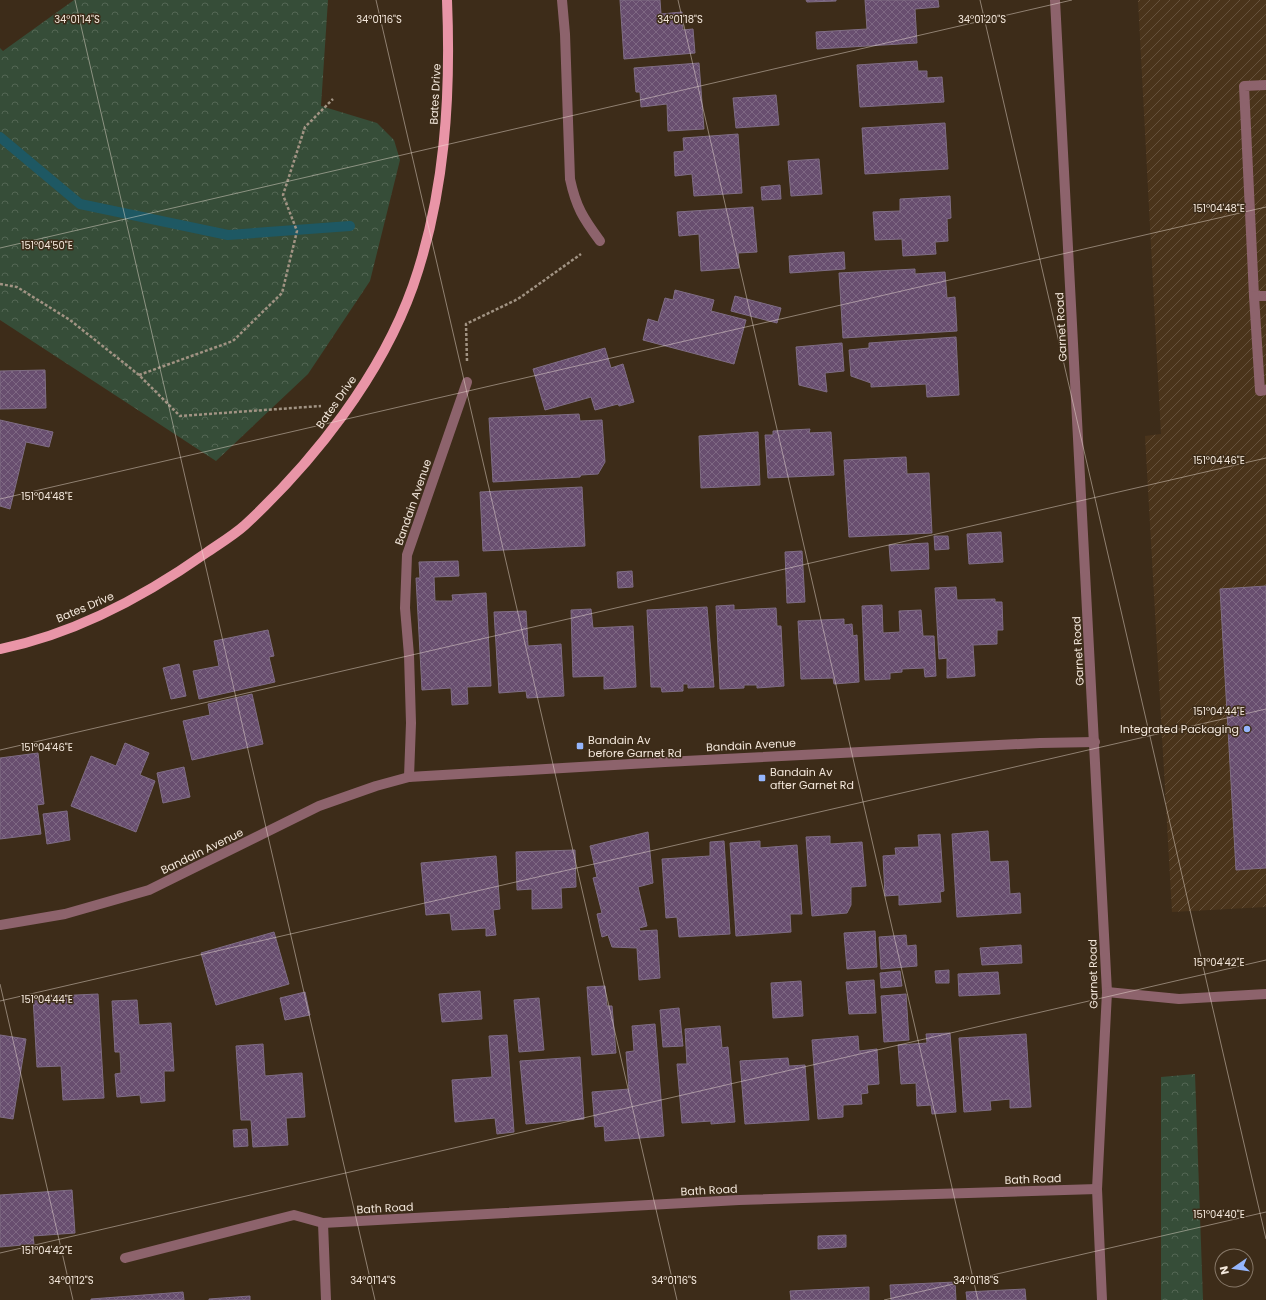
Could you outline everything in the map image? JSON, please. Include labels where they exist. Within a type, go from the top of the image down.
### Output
[{"type":"main road","name":"Bates Drive","points":[[0,649],[24,644],[82,623],[135,598],[180,571],[244,526],[296,472],[324,440],[351,404],[384,349],[412,287],[437,199],[444,149],[449,57],[447,0]]},
{"type":"street","points":[[562,0],[565,34],[570,180],[575,201],[582,216],[600,241]]},
{"type":"street","name":"Garnet Road","points":[[1055,0],[1107,992],[1097,1189],[1102,1300]]},
{"type":"street","points":[[1266,85],[1244,86],[1260,391],[1266,390]]},
{"type":"street","points":[[1254,296],[1266,296]]},
{"type":"street","name":"Bandain Avenue","points":[[409,777],[409,655],[405,608],[407,556],[467,382]]},
{"type":"street","name":"Bandain Avenue","points":[[0,925],[65,914],[117,901],[149,890],[319,806],[376,786],[409,777],[665,762],[1040,743],[1095,742]]},
{"type":"street","points":[[1107,992],[1180,999],[1266,994]]},
{"type":"street","name":"Bath Road","points":[[125,1258],[294,1215],[322,1223],[739,1200],[1097,1189]]},
{"type":"street","points":[[322,1223],[326,1300]]},
{"type":"path","points":[[139,374],[234,341],[282,293],[297,231],[283,195],[305,127],[333,99]]},
{"type":"path","points":[[467,382],[466,324],[518,299],[600,241]]},
{"type":"path","points":[[0,284],[17,287],[70,320],[139,374],[180,416],[351,404]]},
{"type":"shaded area","points":[[1138,0],[1266,0],[1266,907],[1172,912],[1145,436],[1161,434]]},
{"type":"green space","points":[[74,0],[328,0],[321,106],[377,123],[394,140],[400,160],[370,281],[308,374],[216,461],[0,320],[0,48],[3,51]]},
{"type":"green space","points":[[1195,1074],[1203,1300],[1161,1300],[1161,1077]]},
{"type":"building","points":[[620,0],[660,0],[661,14],[682,12],[683,30],[693,29],[695,53],[624,59]]},
{"type":"building","points":[[806,0],[836,0],[836,1],[807,2]]},
{"type":"building","points":[[865,0],[938,0],[939,7],[915,9],[917,43],[817,49],[816,32],[867,29]]},
{"type":"building","points":[[917,61],[918,71],[927,71],[927,78],[942,77],[944,102],[860,107],[857,65]]},
{"type":"building","points":[[699,63],[704,129],[668,131],[667,104],[641,107],[640,92],[636,92],[634,68]]},
{"type":"building","points":[[776,95],[779,125],[736,128],[733,98]]},
{"type":"building","points":[[945,123],[948,169],[865,174],[862,128]]},
{"type":"building","points":[[738,134],[742,193],[694,196],[692,174],[675,176],[674,152],[684,151],[683,138]]},
{"type":"building","points":[[819,159],[822,194],[791,196],[788,161]]},
{"type":"building","points":[[780,185],[781,199],[762,200],[761,187]]},
{"type":"building","points":[[950,196],[951,218],[947,219],[948,241],[935,242],[936,254],[903,256],[902,239],[875,240],[873,212],[900,211],[900,199]]},
{"type":"building","points":[[753,207],[757,252],[738,253],[739,268],[701,271],[699,234],[679,236],[677,212]]},
{"type":"building","points":[[844,252],[845,269],[790,273],[789,256]]},
{"type":"building","points":[[915,269],[915,274],[945,272],[947,298],[955,297],[957,331],[843,338],[839,273]]},
{"type":"building","points":[[675,290],[714,300],[711,311],[746,320],[734,364],[643,340],[648,319],[658,322],[665,298],[673,300]]},
{"type":"building","points":[[735,296],[781,308],[777,323],[731,311]]},
{"type":"building","points":[[956,337],[959,395],[927,397],[926,384],[871,387],[871,383],[851,376],[849,350],[869,348],[869,343]]},
{"type":"building","points":[[842,343],[844,371],[825,373],[827,392],[799,385],[796,347]]},
{"type":"building","points":[[605,348],[611,368],[623,364],[634,402],[619,406],[618,404],[595,410],[591,397],[545,410],[533,369]]},
{"type":"building","points":[[45,370],[46,408],[0,409],[0,371]]},
{"type":"building","points":[[579,414],[580,421],[602,420],[605,462],[598,474],[581,475],[580,477],[493,482],[489,418]]},
{"type":"building","points":[[0,420],[53,432],[49,447],[26,442],[10,509],[0,506]]},
{"type":"building","points":[[810,429],[809,433],[831,432],[834,475],[768,478],[765,435],[773,435],[773,431]]},
{"type":"building","points":[[758,432],[760,485],[701,488],[699,436]]},
{"type":"building","points":[[906,457],[907,474],[929,473],[932,533],[849,537],[844,460]]},
{"type":"building","points":[[582,487],[585,546],[483,551],[480,492]]},
{"type":"building","points":[[1001,532],[1003,562],[969,564],[967,534]]},
{"type":"building","points":[[934,536],[948,536],[949,549],[935,550]]},
{"type":"building","points":[[928,543],[929,569],[891,571],[889,545]]},
{"type":"building","points":[[802,551],[805,602],[787,603],[785,552]]},
{"type":"building","points":[[458,561],[459,576],[434,577],[435,601],[453,601],[452,595],[486,593],[491,686],[467,687],[468,704],[452,705],[451,688],[422,690],[416,578],[420,578],[419,562]]},
{"type":"building","points":[[632,571],[633,587],[618,588],[617,572]]},
{"type":"building","name":"Integrated Packaging","points":[[1266,586],[1266,868],[1236,870],[1220,589]]},
{"type":"building","points":[[956,587],[957,600],[995,599],[995,602],[1002,602],[1003,630],[997,630],[997,644],[973,645],[975,676],[947,678],[947,658],[939,659],[935,588]]},
{"type":"building","points":[[734,605],[734,610],[776,608],[777,626],[781,626],[784,686],[757,688],[757,685],[744,685],[744,688],[720,689],[716,606]]},
{"type":"building","points":[[882,605],[883,633],[900,632],[899,611],[921,610],[923,636],[934,636],[936,676],[925,677],[924,668],[902,669],[902,672],[890,673],[890,679],[865,680],[862,606]]},
{"type":"building","points":[[707,607],[714,687],[688,688],[688,684],[683,684],[683,691],[662,692],[661,687],[651,687],[647,610]]},
{"type":"building","points":[[591,609],[593,628],[633,626],[636,687],[604,689],[604,676],[573,677],[571,610]]},
{"type":"building","points":[[526,611],[528,646],[561,644],[564,696],[527,698],[526,691],[499,693],[494,612]]},
{"type":"building","points":[[844,619],[844,625],[852,624],[853,636],[857,635],[859,682],[834,684],[833,678],[801,679],[798,621]]},
{"type":"building","points":[[268,630],[274,656],[269,657],[275,682],[199,699],[193,671],[219,666],[214,641]]},
{"type":"building","points":[[179,664],[186,696],[171,699],[163,668]]},
{"type":"building","points":[[252,694],[263,744],[192,760],[183,721],[210,715],[208,704]]},
{"type":"building","points":[[125,743],[149,753],[140,775],[155,781],[136,832],[71,806],[91,756],[116,766]]},
{"type":"building","points":[[38,753],[44,804],[37,805],[41,834],[0,839],[0,758]]},
{"type":"building","points":[[184,767],[190,797],[163,803],[157,773]]},
{"type":"building","points":[[67,811],[70,840],[47,844],[43,814]]},
{"type":"building","points":[[988,831],[990,862],[1008,861],[1010,894],[1020,893],[1021,913],[957,917],[952,834]]},
{"type":"building","points":[[648,832],[653,883],[638,887],[647,926],[639,928],[640,931],[657,930],[660,978],[639,980],[637,948],[612,947],[608,935],[602,937],[597,914],[602,913],[593,878],[597,877],[590,846]]},
{"type":"building","points":[[940,834],[944,891],[940,892],[941,902],[899,905],[899,895],[885,896],[883,856],[896,855],[895,848],[919,847],[918,835]]},
{"type":"building","points":[[830,836],[830,844],[862,842],[866,886],[851,887],[851,905],[847,913],[812,916],[806,837]]},
{"type":"building","points":[[724,841],[730,934],[679,937],[677,917],[666,918],[662,859],[710,856],[710,842]]},
{"type":"building","points":[[760,841],[760,848],[797,845],[802,914],[790,914],[791,932],[736,936],[730,843]]},
{"type":"building","points":[[575,850],[576,887],[561,888],[562,908],[532,909],[532,889],[517,890],[516,852]]},
{"type":"building","points":[[496,856],[500,909],[493,910],[496,935],[486,936],[486,928],[452,930],[450,913],[426,915],[421,863]]},
{"type":"building","points":[[875,931],[877,967],[847,969],[844,933]]},
{"type":"building","points":[[274,932],[289,984],[216,1005],[201,953]]},
{"type":"building","points":[[906,935],[907,946],[916,945],[917,966],[881,969],[879,937]]},
{"type":"building","points":[[1021,945],[1022,963],[982,965],[980,948]]},
{"type":"building","points":[[949,970],[949,983],[936,983],[935,971]]},
{"type":"building","points":[[900,971],[902,986],[881,988],[880,973]]},
{"type":"building","points":[[998,972],[1000,994],[959,996],[958,974]]},
{"type":"building","points":[[874,980],[876,1013],[849,1014],[846,982]]},
{"type":"building","points":[[801,981],[803,1016],[773,1018],[771,983]]},
{"type":"building","points":[[605,986],[607,1006],[612,1006],[616,1053],[592,1055],[587,987]]},
{"type":"building","points":[[480,991],[482,1019],[442,1022],[439,994]]},
{"type":"building","points":[[305,992],[310,1015],[285,1020],[280,998]]},
{"type":"building","points":[[98,994],[104,1098],[63,1100],[61,1066],[37,1067],[33,997]]},
{"type":"building","points":[[906,994],[909,1040],[884,1042],[881,996]]},
{"type":"building","points":[[539,998],[544,1050],[519,1052],[514,1000]]},
{"type":"building","points":[[137,1000],[139,1025],[171,1023],[174,1071],[164,1071],[165,1101],[141,1103],[140,1095],[117,1097],[115,1074],[121,1073],[120,1052],[115,1052],[112,1001]]},
{"type":"building","points":[[679,1008],[683,1046],[663,1047],[660,1010]]},
{"type":"building","points":[[655,1024],[664,1136],[605,1141],[604,1126],[595,1127],[592,1092],[629,1089],[626,1052],[634,1051],[632,1026]]},
{"type":"building","points":[[720,1026],[722,1048],[728,1047],[735,1122],[711,1124],[711,1121],[682,1123],[677,1064],[687,1064],[685,1029]]},
{"type":"building","points":[[950,1033],[956,1112],[932,1114],[931,1105],[917,1106],[916,1083],[901,1084],[898,1045],[927,1043],[926,1034]]},
{"type":"building","points":[[1026,1034],[1031,1107],[1010,1108],[1010,1099],[990,1101],[991,1110],[964,1112],[959,1038]]},
{"type":"building","points":[[0,1035],[26,1039],[13,1119],[0,1117]]},
{"type":"building","points":[[507,1035],[514,1132],[497,1134],[495,1118],[455,1122],[452,1080],[492,1077],[489,1036]]},
{"type":"building","points":[[858,1036],[859,1051],[877,1049],[879,1084],[867,1085],[868,1093],[861,1094],[862,1104],[843,1105],[843,1117],[818,1119],[812,1040]]},
{"type":"building","points":[[263,1044],[265,1076],[302,1073],[305,1117],[286,1118],[288,1145],[253,1147],[251,1120],[241,1120],[236,1046]]},
{"type":"building","points":[[580,1057],[584,1119],[526,1124],[520,1061]]},
{"type":"building","points":[[788,1058],[789,1066],[805,1065],[809,1120],[745,1124],[740,1061]]},
{"type":"building","points":[[247,1129],[248,1146],[234,1147],[233,1130]]},
{"type":"building","points":[[72,1190],[75,1233],[33,1236],[34,1244],[0,1247],[0,1195]]},
{"type":"building","points":[[846,1235],[846,1247],[818,1249],[818,1236]]},
{"type":"building","points":[[955,1282],[956,1300],[891,1300],[890,1285]]},
{"type":"building","points":[[869,1287],[869,1300],[791,1300],[790,1291]]},
{"type":"building","points":[[1025,1289],[1026,1300],[967,1300],[966,1292]]},
{"type":"building","points":[[183,1292],[184,1300],[91,1300],[91,1299]]},
{"type":"building","points":[[250,1296],[250,1300],[209,1300],[209,1299]]},
{"type":"waterway","points":[[0,137],[80,204],[228,235],[350,226]]},
{"type":"place","name":"Integrated Packaging","points":[[1247,729]]},
{"type":"place","name":"Bandain Av before Garnet Rd","points":[[580,746]]},
{"type":"place","name":"Bandain Av after Garnet Rd","points":[[762,778]]}]
